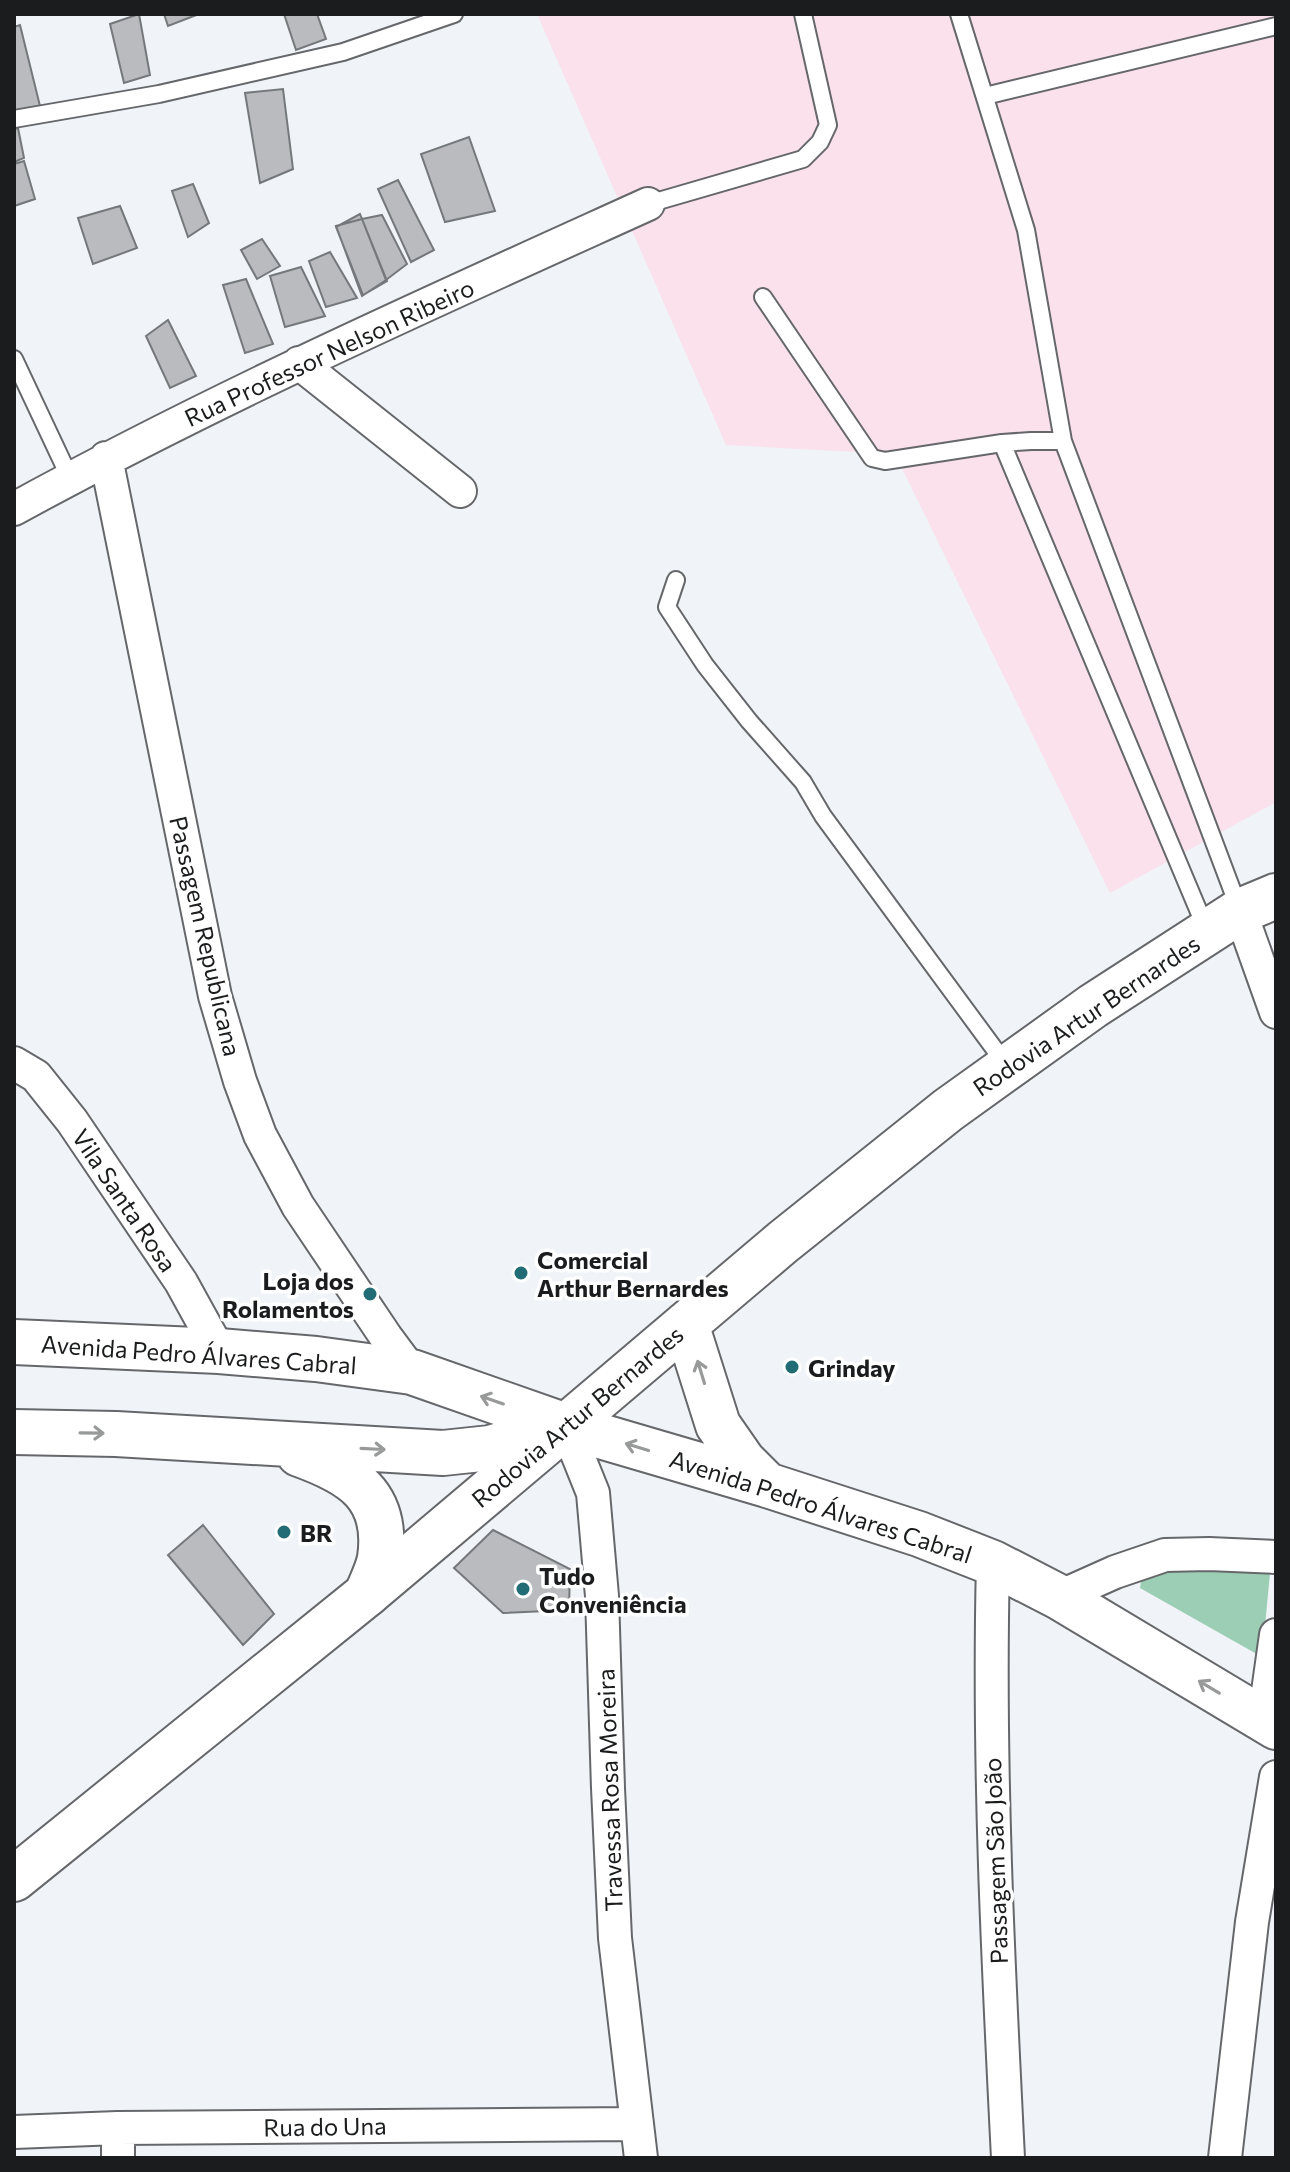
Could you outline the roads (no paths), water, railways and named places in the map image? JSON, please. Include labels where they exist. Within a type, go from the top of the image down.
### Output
[{"type":"main road","name":"Rodovia Artur Bernardes","points":[[14,1879],[367,1594],[783,1242],[948,1110],[1093,1006],[1241,913]]},
{"type":"main road","points":[[686,1324],[718,1425],[743,1461],[767,1485]]},
{"type":"main road","name":"Avenida Pedro Álvares Cabral","points":[[14,1342],[219,1351],[316,1359],[412,1372],[566,1426],[919,1534],[993,1563],[1059,1597],[1270,1723]]},
{"type":"main road","points":[[14,1432],[116,1434],[443,1453],[490,1448],[566,1426]]},
{"type":"main road","points":[[267,1443],[352,1478],[373,1502],[378,1518],[380,1552],[367,1594]]},
{"type":"street","name":"Rua Professor Nelson Ribeiro","points":[[14,509],[106,458],[299,363],[648,204]]},
{"type":"street","points":[[299,363],[460,491]]},
{"type":"street","name":"Passagem Republicana","points":[[106,458],[215,996],[240,1081],[260,1135],[298,1206],[412,1372]]},
{"type":"street","points":[[1241,913],[1276,1012]]},
{"type":"street","name":"Vila Santa Rosa","points":[[14,1063],[36,1076],[72,1121],[181,1282],[219,1351]]},
{"type":"street","name":"Travessa Rosa Moreira","points":[[566,1426],[593,1493],[602,1596],[615,1938],[641,2158]]},
{"type":"street","points":[[1059,1597],[1115,1572],[1165,1555],[1276,1557]]},
{"type":"street","name":"Passagem São João","points":[[993,1563],[991,1770],[1008,2158]]},
{"type":"street","points":[[1270,1723],[1276,1635]]},
{"type":"street","points":[[1225,2158],[1252,1922],[1276,1777]]},
{"type":"street","name":"Rua do Una","points":[[14,2132],[118,2143],[636,2124]]},
{"type":"lane","points":[[14,119],[159,94],[343,52],[454,14]]},
{"type":"lane","points":[[648,204],[803,159],[820,142],[828,125],[803,14]]},
{"type":"lane","points":[[959,14],[1026,230],[1063,441],[1241,913]]},
{"type":"lane","points":[[985,96],[1276,26]]},
{"type":"lane","points":[[763,297],[872,458],[885,461],[1002,443],[1063,441]]},
{"type":"lane","points":[[14,359],[70,478]]},
{"type":"lane","points":[[1002,443],[1241,913]]},
{"type":"lane","points":[[676,580],[667,607],[705,665],[803,782],[823,816],[1008,1067]]},
{"type":"place","name":"Comercial Arthur Bernardes","points":[[521,1273]]},
{"type":"place","name":"Loja dos Rolamentos","points":[[370,1294]]},
{"type":"place","name":"Grinday","points":[[792,1367]]},
{"type":"place","name":"BR","points":[[284,1532]]},
{"type":"place","name":"Tudo Conveniência","points":[[523,1589]]}]
